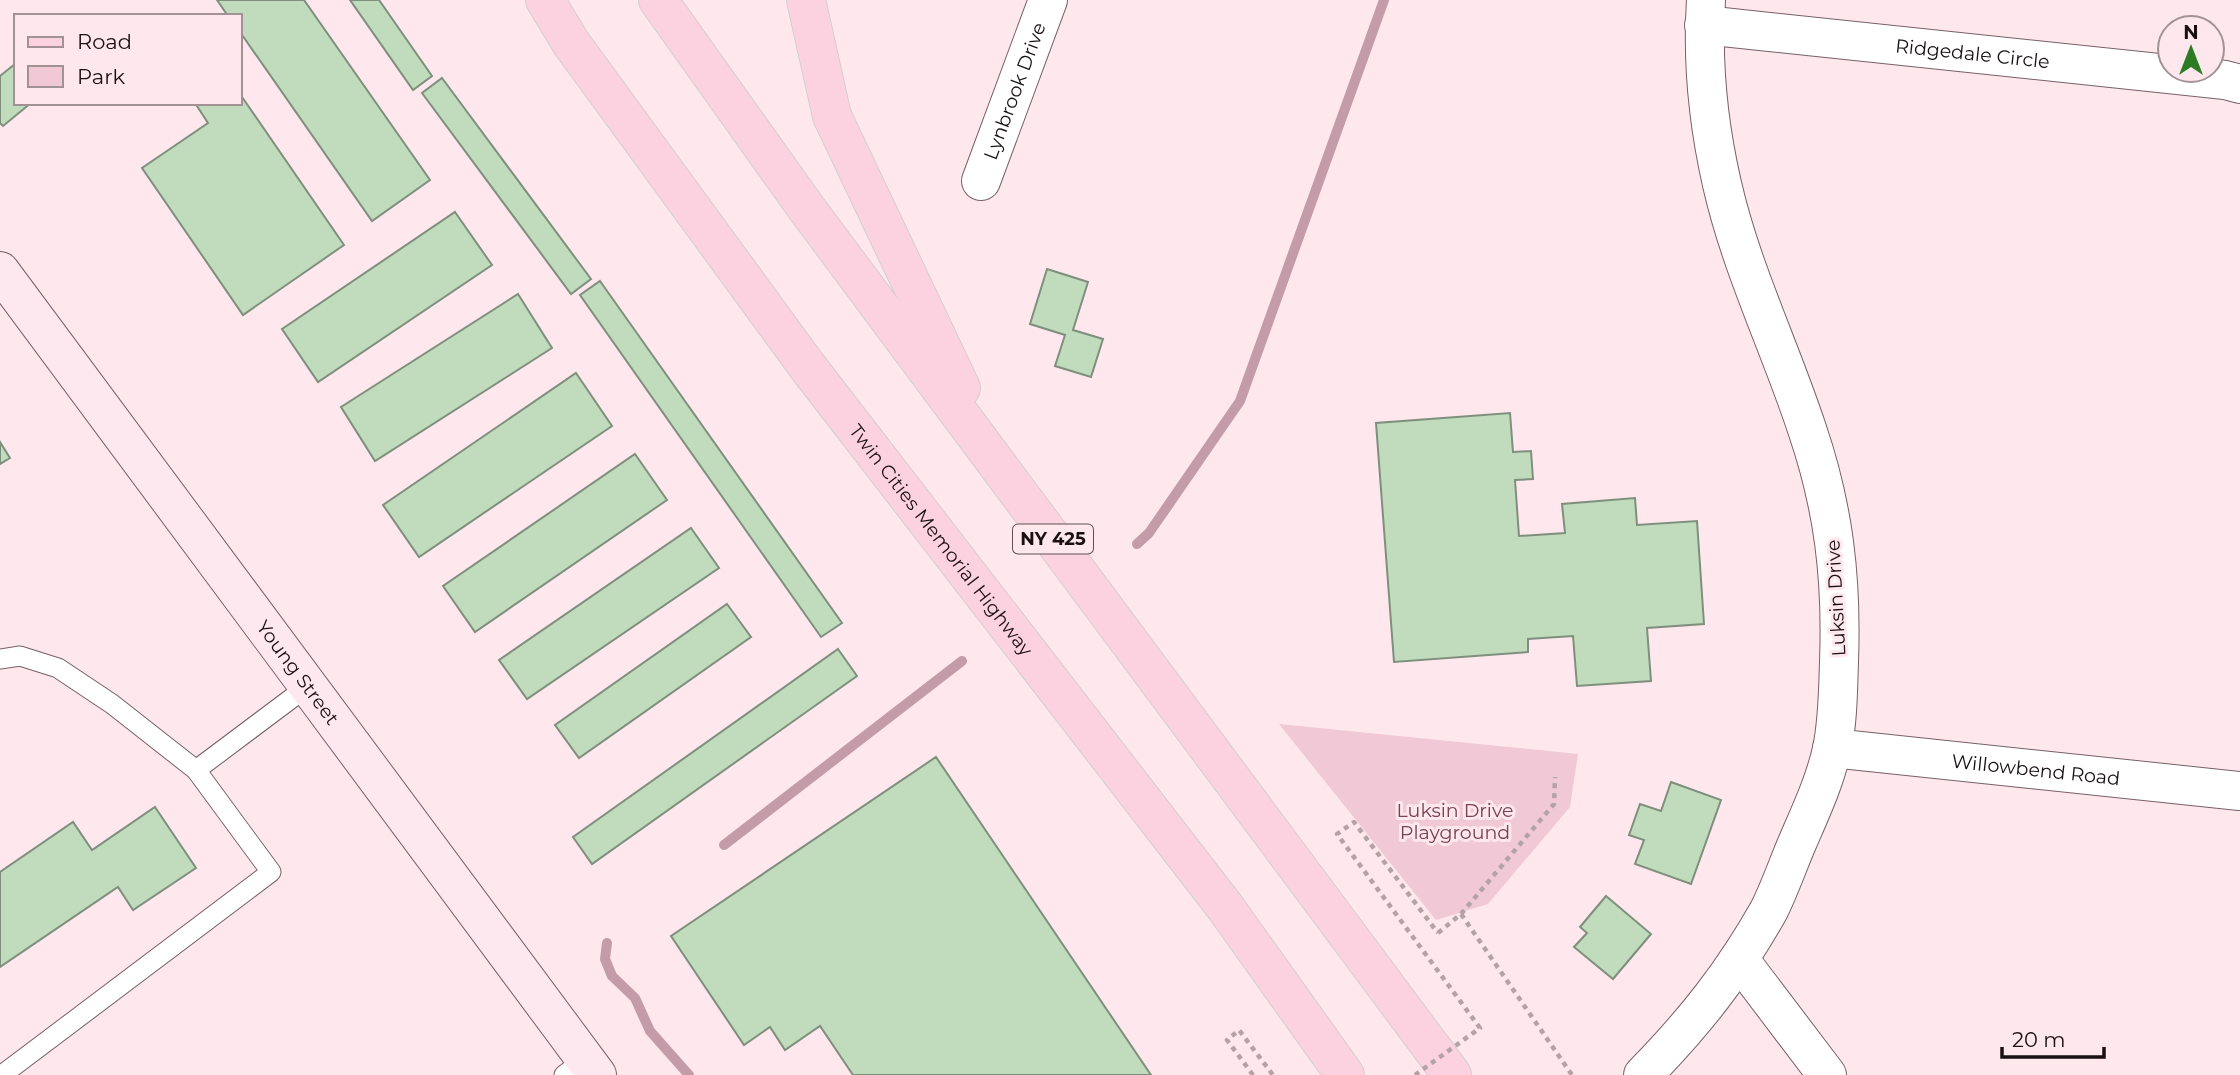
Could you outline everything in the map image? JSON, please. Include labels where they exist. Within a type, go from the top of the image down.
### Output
[{"type":"main road","points":[[532,0],[570,43]]},
{"type":"main road","name":"Twin Cities Memorial Highway","points":[[545,0],[570,43],[880,461],[1225,907],[1345,1075]]},
{"type":"main road","name":"NY 425","points":[[658,0],[807,209],[1452,1075]]},
{"type":"main road","points":[[806,0],[832,116],[996,463]]},
{"type":"street","name":"Lynbrook Drive","points":[[981,181],[1048,0]]},
{"type":"street","name":"Ridgedale Circle","points":[[1705,13],[2240,83]]},
{"type":"street","name":"Luksin Drive","points":[[1643,1075],[1692,1024],[1716,994],[1770,908],[1817,795],[1832,748],[1838,688],[1838,565],[1829,503],[1807,427],[1739,244],[1722,185],[1710,126],[1704,65],[1705,13]]},
{"type":"street","name":"Young Street","points":[[0,271],[309,686],[582,1070]]},
{"type":"street","name":"Willowbend Road","points":[[1832,748],[2240,791]]},
{"type":"street","points":[[1739,959],[1826,1075]]},
{"type":"lane","points":[[0,659],[20,656],[58,668],[113,704],[196,770],[271,872],[2,1075]]},
{"type":"lane","points":[[196,770],[309,686]]},
{"type":"path","points":[[1415,1075],[1480,1028],[1337,834],[1353,822],[1438,933],[1461,914],[1554,804],[1555,777]]},
{"type":"path","points":[[1461,914],[1572,1075]]},
{"type":"path","points":[[1253,1075],[1227,1040],[1239,1030],[1273,1075]]},
{"type":"green space","name":"Luksin Drive Playground","points":[[1279,724],[1578,754],[1570,807],[1488,904],[1436,920]]},
{"type":"building","points":[[217,0],[304,0],[430,180],[372,221],[242,35],[242,14],[227,14]]},
{"type":"building","points":[[350,0],[379,0],[432,76],[413,90]]},
{"type":"building","points":[[14,65],[14,105],[29,105],[3,126],[0,123],[0,76]]},
{"type":"building","points":[[442,78],[591,279],[571,294],[422,93]]},
{"type":"building","points":[[242,97],[344,245],[243,315],[142,168],[208,123],[196,105],[242,105]]},
{"type":"building","points":[[455,212],[492,265],[318,382],[282,329]]},
{"type":"building","points":[[1047,269],[1088,282],[1073,330],[1103,339],[1091,377],[1055,366],[1065,335],[1030,324]]},
{"type":"building","points":[[600,281],[842,623],[821,637],[580,295]]},
{"type":"building","points":[[518,294],[552,348],[375,461],[341,407]]},
{"type":"building","points":[[576,373],[612,426],[419,557],[383,505]]},
{"type":"building","points":[[1510,413],[1513,452],[1531,451],[1533,479],[1515,480],[1519,536],[1565,533],[1562,504],[1635,498],[1637,525],[1697,521],[1704,624],[1647,628],[1651,681],[1577,686],[1573,636],[1528,639],[1528,652],[1394,662],[1376,423]]},
{"type":"building","points":[[0,442],[10,458],[0,464]]},
{"type":"building","points":[[635,454],[667,500],[475,632],[443,586]]},
{"type":"building","points":[[691,528],[719,568],[527,699],[499,660]]},
{"type":"building","points":[[727,604],[751,637],[579,758],[555,725]]},
{"type":"building","points":[[838,649],[857,676],[592,864],[573,837]]},
{"type":"building","points":[[936,757],[1151,1075],[853,1075],[820,1026],[785,1050],[770,1027],[744,1045],[671,936]]},
{"type":"building","points":[[1671,782],[1721,800],[1691,884],[1635,864],[1644,840],[1629,835],[1640,804],[1661,811]]},
{"type":"building","points":[[155,807],[196,868],[133,910],[118,887],[0,967],[0,872],[73,822],[92,850]]},
{"type":"building","points":[[1606,896],[1651,934],[1613,979],[1574,947],[1587,933],[1580,927]]},
{"type":"waterway","points":[[1137,544],[1149,533],[1240,401],[1384,0]]},
{"type":"waterway","points":[[724,845],[962,661]]},
{"type":"waterway","points":[[607,943],[605,959],[612,976],[635,998],[650,1031],[689,1075]]}]
